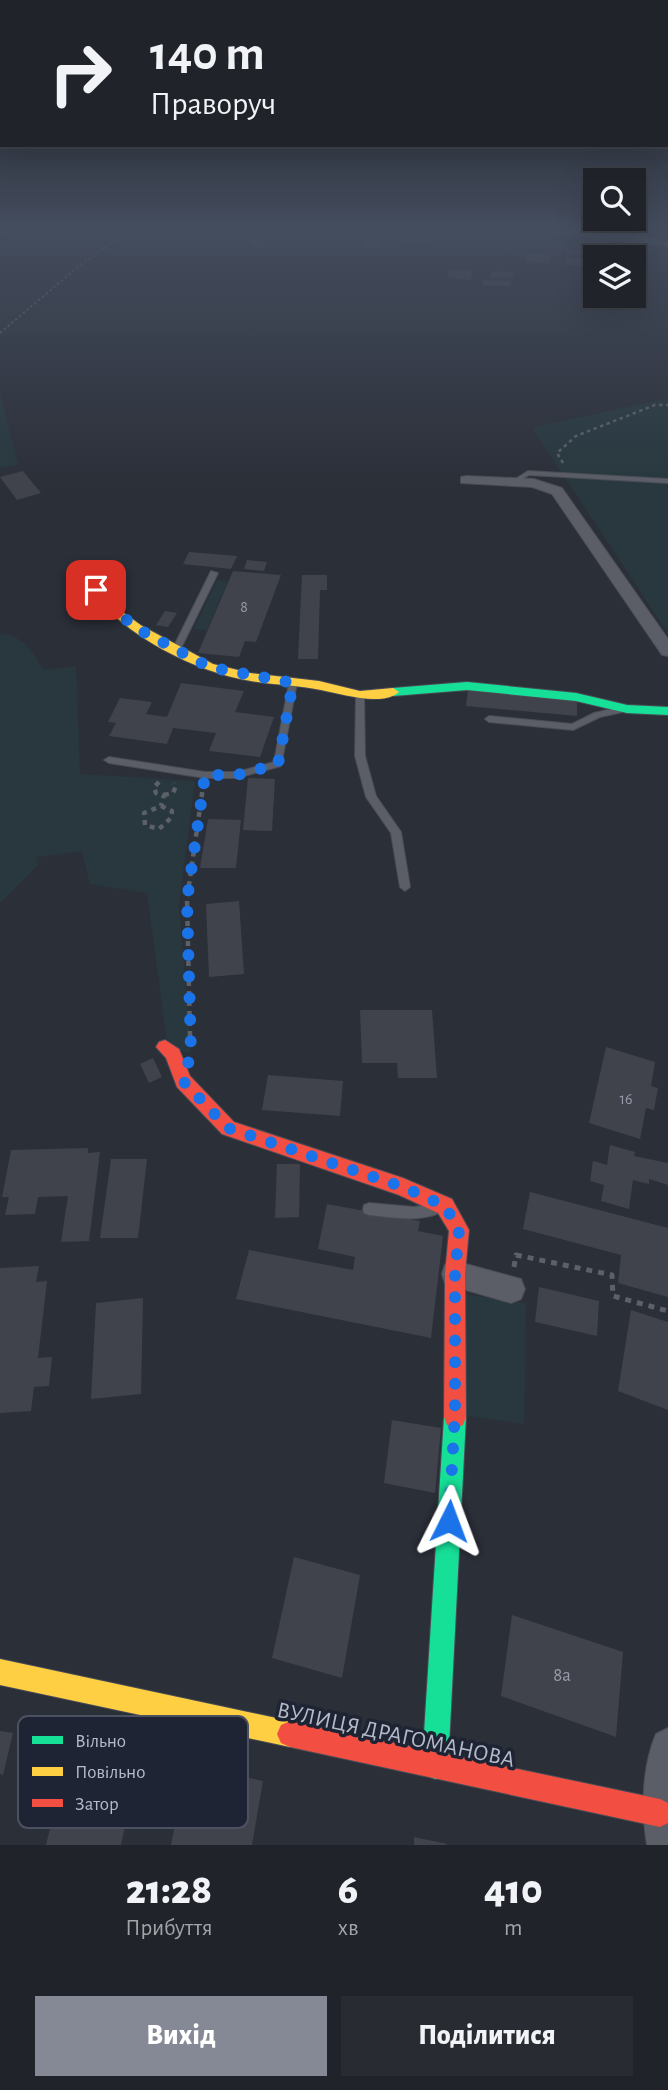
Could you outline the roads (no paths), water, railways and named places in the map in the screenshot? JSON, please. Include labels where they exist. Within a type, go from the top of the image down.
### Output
[{"type":"street","points":[[466,480],[534,483],[557,491],[668,651]]},
{"type":"street","points":[[96,590],[114,610],[138,629],[209,667],[293,683],[319,685],[360,695],[467,686],[576,696],[627,709],[668,711]]},
{"type":"street","points":[[166,1046],[173,1055],[183,1081],[228,1128],[403,1187],[445,1206],[459,1230],[455,1274],[455,1412],[435,1766]]},
{"type":"street","points":[[455,1274],[511,1289]]},
{"type":"street","name":"ВУЛИЦЯ ДРАГОМАНОВА","points":[[0,1672],[204,1716]]},
{"type":"street","name":"ВУЛИЦЯ ДРАГОМАНОВА","points":[[248,1726],[435,1766],[663,1829]]},
{"type":"street","points":[[663,1829],[668,1746]]},
{"type":"lane","points":[[514,482],[528,473],[668,481]]},
{"type":"lane","points":[[177,648],[214,573]]},
{"type":"lane","points":[[109,760],[205,775],[237,775],[278,764],[293,683]]},
{"type":"lane","points":[[360,695],[360,756],[371,797],[396,832],[405,887]]},
{"type":"lane","points":[[489,719],[573,727],[597,715],[627,709]]},
{"type":"lane","points":[[369,1209],[414,1213],[445,1206]]}]
